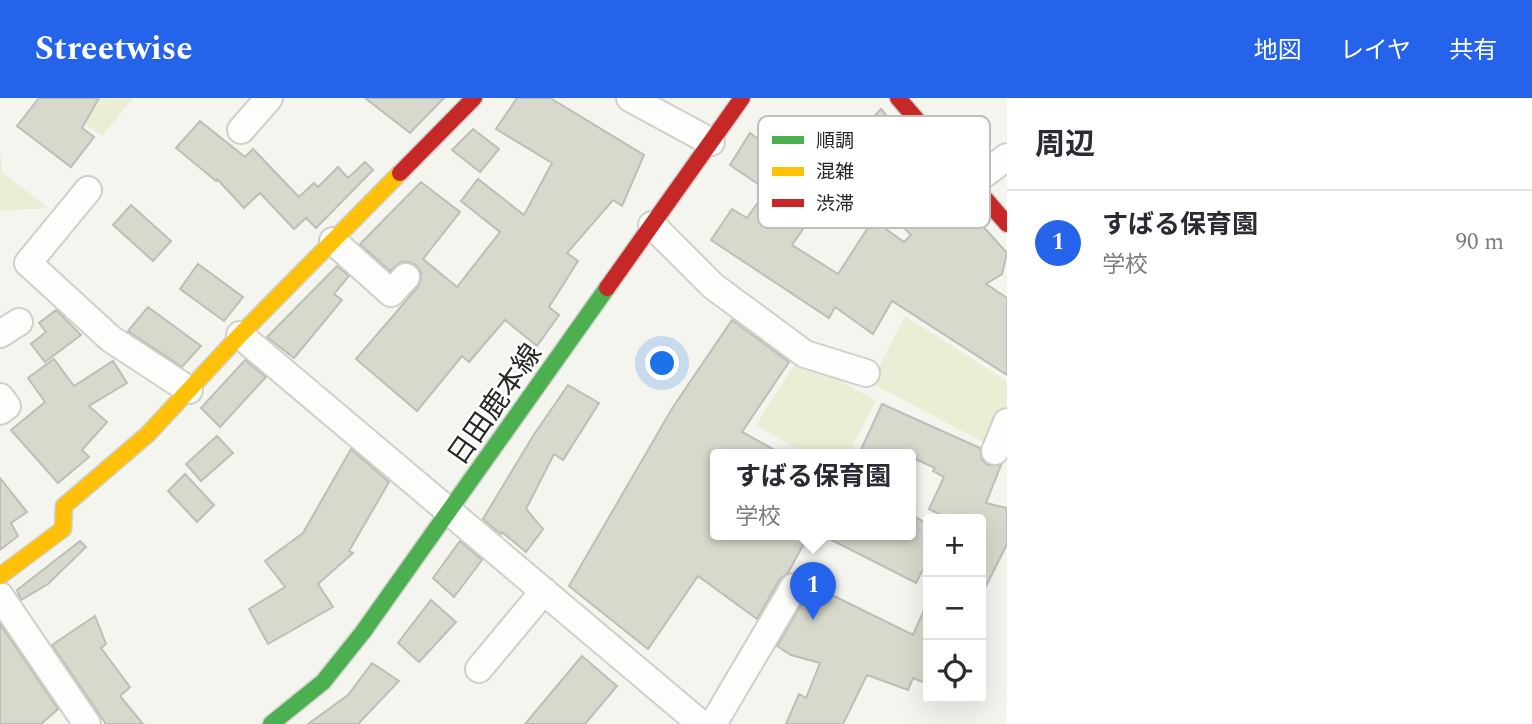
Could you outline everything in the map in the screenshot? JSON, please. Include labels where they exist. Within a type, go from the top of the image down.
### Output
[{"type":"street","points":[[241,130],[269,98]]},
{"type":"street","points":[[0,576],[63,529],[64,506],[148,434],[240,335],[474,98]]},
{"type":"street","points":[[630,98],[711,142]]},
{"type":"street","name":"日田鹿本線","points":[[271,724],[323,682],[363,632],[742,98]]},
{"type":"street","points":[[898,98],[914,116]]},
{"type":"street","points":[[990,170],[1007,157]]},
{"type":"street","points":[[88,190],[27,264],[111,339],[189,390]]},
{"type":"street","points":[[990,204],[1007,224]]},
{"type":"street","points":[[652,225],[713,286],[805,354],[866,373]]},
{"type":"street","points":[[333,241],[391,293],[406,277]]},
{"type":"street","points":[[240,335],[701,724]]},
{"type":"street","points":[[0,397],[7,407],[0,411]]},
{"type":"street","points":[[995,451],[1007,422]]},
{"type":"street","points":[[713,724],[794,587]]},
{"type":"street","points":[[479,668],[544,591]]},
{"type":"street","points":[[0,596],[87,724]]},
{"type":"green space","points":[[46,98],[133,98],[102,136]]},
{"type":"green space","points":[[0,148],[2,172],[48,208],[0,211]]},
{"type":"green space","points":[[905,316],[1007,381],[1007,407],[989,445],[871,383]]},
{"type":"green space","points":[[799,357],[876,401],[851,449],[797,449],[756,425]]},
{"type":"building","points":[[39,98],[99,98],[82,128],[94,137],[71,167],[17,126]]},
{"type":"building","points":[[365,98],[444,98],[410,133]]},
{"type":"building","points":[[517,98],[550,98],[644,155],[622,206],[613,200],[567,253],[578,261],[549,307],[559,315],[537,346],[505,320],[469,362],[462,356],[417,411],[356,359],[417,288],[421,272],[416,265],[409,262],[401,262],[390,271],[360,244],[421,182],[460,212],[423,259],[457,287],[500,232],[461,201],[478,179],[524,215],[552,163],[496,129]]},
{"type":"building","points":[[881,109],[887,116],[874,116]]},
{"type":"building","points":[[200,121],[245,157],[253,149],[299,197],[314,183],[318,187],[338,167],[348,178],[365,162],[373,170],[316,228],[306,218],[294,229],[260,193],[244,208],[217,179],[216,181],[176,148]]},
{"type":"building","points":[[473,129],[499,149],[480,172],[452,150]]},
{"type":"building","points":[[750,133],[758,139],[758,184],[730,165]]},
{"type":"building","points":[[758,203],[758,228],[804,228],[792,245],[838,274],[868,228],[884,228],[904,242],[911,235],[904,228],[985,228],[1007,253],[1002,274],[986,284],[1007,298],[1007,375],[892,301],[873,334],[835,307],[829,318],[711,240],[732,209],[747,218]]},
{"type":"building","points":[[131,205],[171,241],[153,261],[113,225]]},
{"type":"building","points":[[198,264],[243,297],[224,321],[180,289]]},
{"type":"building","points":[[337,266],[349,276],[334,294],[342,300],[294,358],[267,337]]},
{"type":"building","points":[[148,307],[201,346],[182,367],[128,331]]},
{"type":"building","points":[[56,310],[81,335],[45,362],[31,344],[46,332],[39,323]]},
{"type":"building","points":[[732,320],[789,362],[742,432],[773,449],[710,449],[710,540],[806,540],[788,573],[780,579],[757,619],[698,576],[648,649],[569,586],[673,407]]},
{"type":"building","points":[[54,359],[74,386],[113,361],[127,383],[89,406],[107,422],[82,450],[89,457],[58,483],[11,430],[45,402],[28,378]]},
{"type":"building","points":[[245,360],[266,377],[220,427],[201,408]]},
{"type":"building","points":[[568,385],[599,403],[563,460],[554,454],[526,509],[543,529],[526,552],[483,519],[533,436]]},
{"type":"building","points":[[882,404],[980,448],[982,460],[988,465],[1001,465],[986,503],[1007,508],[1007,544],[986,586],[986,514],[940,514],[929,509],[944,477],[933,471],[935,468],[916,459],[916,449],[861,449]]},
{"type":"building","points":[[217,436],[233,453],[201,481],[186,464]]},
{"type":"building","points":[[351,449],[389,482],[349,551],[353,553],[318,584],[333,607],[268,644],[249,609],[285,587],[265,561],[303,533]]},
{"type":"building","points":[[185,474],[214,505],[197,522],[168,491]]},
{"type":"building","points":[[0,478],[27,512],[11,523],[18,536],[0,550]]},
{"type":"building","points":[[916,518],[923,521],[923,570],[916,583],[832,540],[916,540]]},
{"type":"building","points":[[80,541],[86,547],[48,584],[21,600],[17,590]]},
{"type":"building","points":[[460,541],[482,560],[454,597],[433,578]]},
{"type":"building","points":[[809,591],[825,598],[830,594],[913,635],[923,612],[923,682],[913,678],[908,690],[867,675],[843,724],[786,724],[799,694],[806,698],[820,663],[791,655],[777,646]]},
{"type":"building","points":[[431,600],[456,622],[419,662],[398,643]]},
{"type":"building","points":[[95,616],[106,644],[101,648],[130,687],[120,696],[143,724],[106,724],[52,645]]},
{"type":"building","points":[[0,624],[58,709],[41,724],[0,724]]},
{"type":"building","points":[[582,656],[617,686],[585,724],[525,724]]},
{"type":"building","points":[[372,663],[399,681],[358,724],[308,724],[348,695]]},
{"type":"traffic: fast","points":[[271,724],[323,682],[363,632],[607,288]]},
{"type":"traffic: slow","points":[[0,576],[63,529],[64,506],[148,434],[240,335],[400,173]]},
{"type":"traffic: jam","points":[[400,173],[474,98]]},
{"type":"traffic: jam","points":[[607,288],[742,98]]},
{"type":"traffic: jam","points":[[898,98],[914,116]]},
{"type":"traffic: jam","points":[[990,204],[1007,224]]},
{"type":"place","name":"すばる保育園","points":[[813,620]]}]
